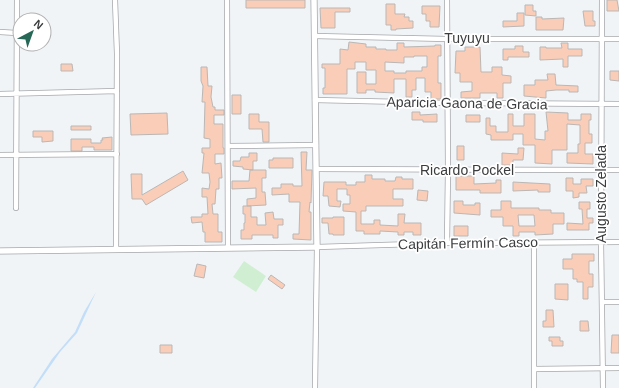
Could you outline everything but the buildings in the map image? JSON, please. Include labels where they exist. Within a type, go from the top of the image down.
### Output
[{"type":"street","points":[[17,0],[17,12]]},
{"type":"street","points":[[115,0],[117,91],[116,250]]},
{"type":"street","points":[[227,0],[228,248]]},
{"type":"street","points":[[314,0],[317,247],[315,388]]},
{"type":"street","points":[[447,0],[447,243]]},
{"type":"street","name":"Augusto Zelada","points":[[602,0],[601,242],[603,388]]},
{"type":"street","points":[[0,32],[12,33]]},
{"type":"street","name":"Tuyuyu","points":[[315,36],[447,39],[619,39]]},
{"type":"street","points":[[16,52],[16,208]]},
{"type":"street","points":[[0,94],[117,91]]},
{"type":"street","name":"Aparicia Gaona de Gracia","points":[[315,100],[448,103],[619,104]]},
{"type":"street","points":[[228,146],[316,145]]},
{"type":"street","points":[[0,155],[117,154]]},
{"type":"street","name":"Ricardo Pockel","points":[[316,169],[619,170]]},
{"type":"street","points":[[534,242],[534,388]]},
{"type":"street","name":"Capitán Fermín Casco","points":[[317,247],[447,243],[619,242]]},
{"type":"street","points":[[0,251],[317,247]]},
{"type":"street","points":[[602,302],[619,302]]},
{"type":"street","points":[[534,369],[619,368]]},
{"type":"green space","points":[[244,261],[266,276],[256,292],[233,277]]},
{"type":"water","points":[[96,292],[77,333],[60,352],[35,388],[33,388],[52,359],[75,332],[84,312]]}]
